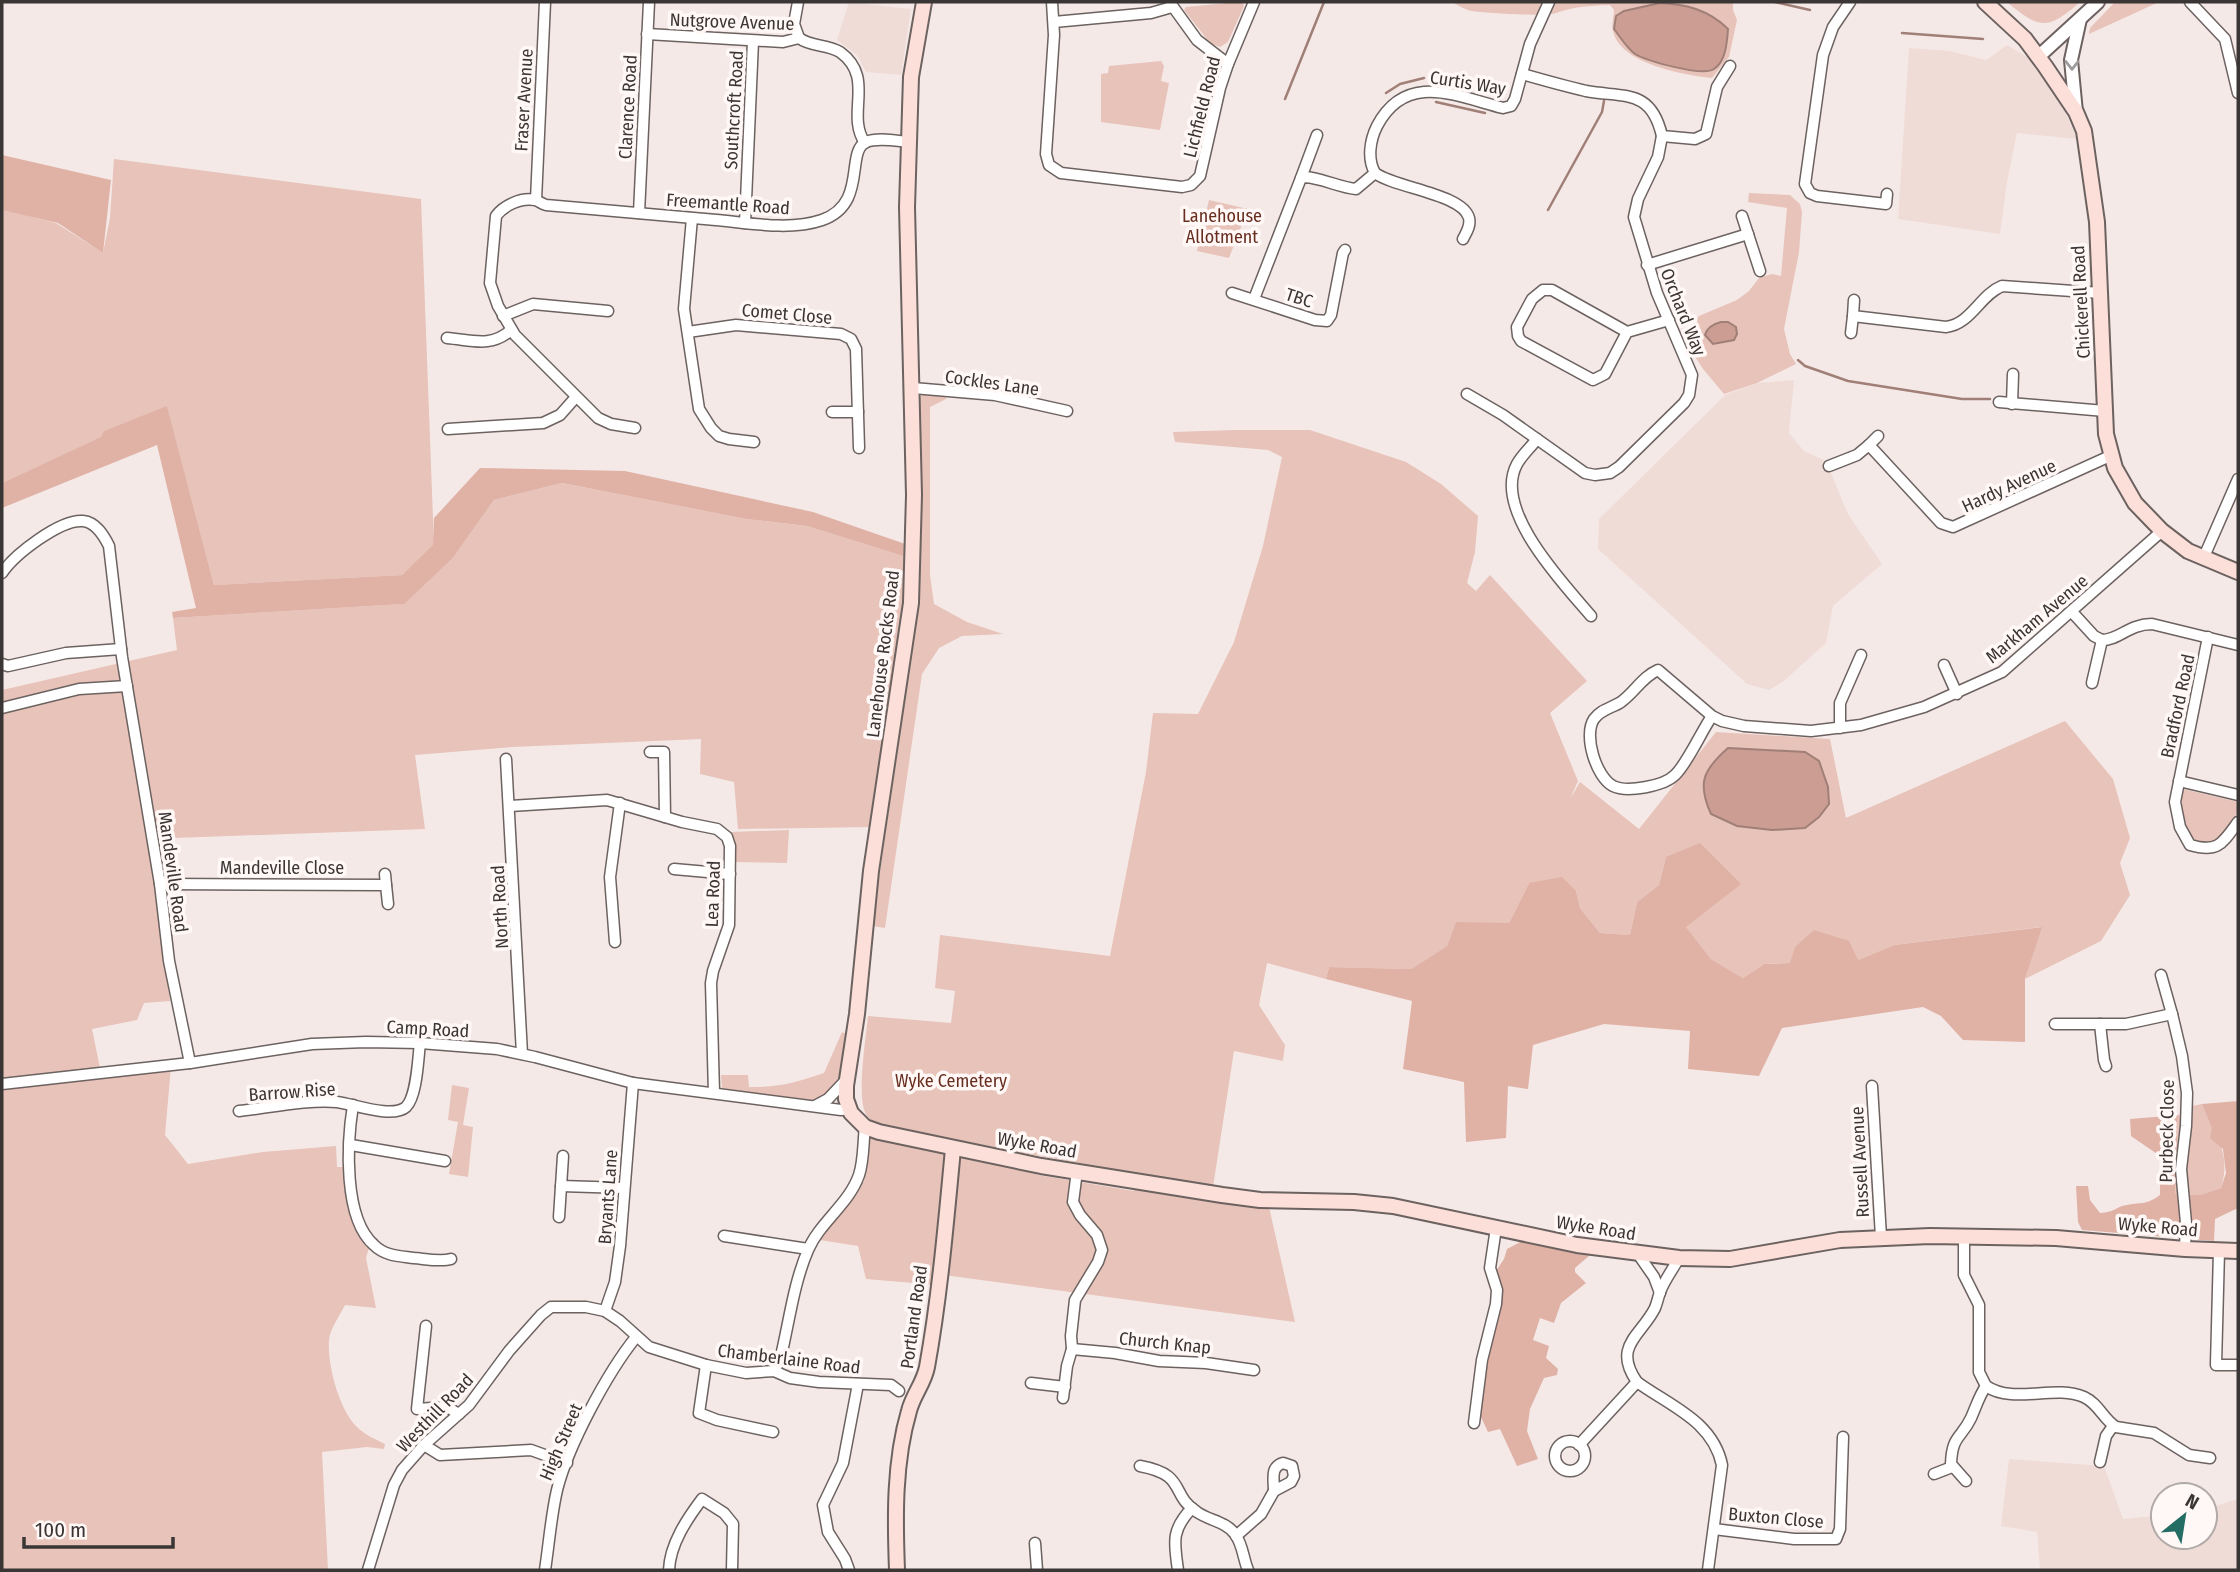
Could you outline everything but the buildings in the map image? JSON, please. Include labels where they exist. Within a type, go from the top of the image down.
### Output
[{"type":"main road","name":"Lanehouse Rocks Road","points":[[849,1108],[846,1080],[857,1014],[872,871],[911,603],[914,507],[907,207],[911,77],[924,2]]},
{"type":"main road","name":"Chickerell Road","points":[[1985,2],[2025,39],[2076,112],[2084,131],[2091,172],[2101,293],[2105,411],[2110,456],[2131,497],[2162,531],[2188,551],[2238,572]]},
{"type":"main road","points":[[849,1108],[858,1122],[879,1132],[953,1149]]},
{"type":"main road","name":"Wyke Road","points":[[953,1149],[1260,1200],[1366,1202],[1451,1217],[1566,1243],[1679,1258],[1730,1259],[1840,1240],[1881,1237],[2056,1238],[2238,1251]]},
{"type":"main road","name":"Portland Road","points":[[897,1570],[899,1458],[909,1412],[924,1380],[927,1363],[939,1293],[953,1149]]},
{"type":"street","name":"Fraser Avenue","points":[[536,200],[545,2]]},
{"type":"street","name":"Clarence Road","points":[[639,213],[649,2]]},
{"type":"street","points":[[798,2],[794,24],[799,38]]},
{"type":"street","points":[[1052,2],[1054,22],[1151,13],[1171,5],[1197,40],[1228,64]]},
{"type":"street","name":"Lichfield Road","points":[[1054,22],[1046,158],[1049,165],[1061,173],[1182,187],[1191,186],[1202,171],[1228,64],[1254,2]]},
{"type":"street","name":"Curtis Way","points":[[1375,173],[1370,155],[1372,136],[1384,114],[1396,101],[1414,92],[1429,91],[1507,108],[1514,102],[1530,44],[1549,2]]},
{"type":"street","points":[[1850,2],[1833,27],[1823,55],[1805,184],[1810,193],[1817,196],[1886,204]]},
{"type":"street","points":[[2038,57],[2098,2]]},
{"type":"street","points":[[2190,2],[2225,39],[2238,93]]},
{"type":"street","points":[[2076,112],[2071,60],[2080,19]]},
{"type":"street","name":"Nutgrove Avenue","points":[[647,34],[788,42],[799,38],[806,43],[835,50],[848,60],[858,77],[859,131],[864,143]]},
{"type":"street","points":[[2225,39],[2238,36]]},
{"type":"street","name":"Southcroft Road","points":[[745,223],[753,41]]},
{"type":"street","points":[[1522,74],[1587,91],[1617,93],[1640,101],[1650,107],[1657,116],[1662,136],[1695,139],[1706,134],[1719,81],[1730,66]]},
{"type":"street","points":[[1254,299],[1317,135]]},
{"type":"street","name":"Orchard Way","points":[[1468,394],[1586,473],[1595,475],[1610,473],[1619,467],[1684,402],[1689,395],[1692,375],[1647,265],[1634,216],[1658,157],[1662,136]]},
{"type":"street","points":[[864,143],[875,140],[909,142]]},
{"type":"street","name":"Freemantle Road","points":[[536,200],[546,205],[745,223],[805,224],[834,215],[850,195],[857,153],[864,143]]},
{"type":"street","points":[[1301,178],[1308,176],[1338,187],[1356,189],[1375,173],[1389,181],[1461,206],[1469,217],[1463,239]]},
{"type":"street","points":[[536,200],[514,202],[496,216],[490,284],[493,295],[510,330],[576,397],[603,421],[635,428]]},
{"type":"street","points":[[1742,216],[1760,271]]},
{"type":"street","points":[[692,218],[684,303],[698,404],[704,419],[724,438],[754,442]]},
{"type":"street","points":[[1647,265],[1748,234]]},
{"type":"street","name":"TBC","points":[[1232,293],[1315,320],[1327,321],[1331,315],[1345,250]]},
{"type":"street","points":[[1853,316],[1949,327],[1959,324],[1992,291],[2002,286],[2101,293]]},
{"type":"street","points":[[1627,332],[1605,373],[1593,380],[1521,341],[1517,327],[1532,299],[1543,290],[1552,290],[1627,332],[1669,320]]},
{"type":"street","points":[[1851,332],[1854,300]]},
{"type":"street","points":[[503,316],[533,304],[608,311]]},
{"type":"street","name":"Comet Close","points":[[688,332],[736,325],[847,336],[856,349],[859,448]]},
{"type":"street","points":[[447,338],[493,341],[502,338],[510,330]]},
{"type":"street","points":[[2012,404],[2014,374]]},
{"type":"street","name":"Cockles Lane","points":[[912,388],[995,395],[1067,411]]},
{"type":"street","points":[[448,429],[543,423],[559,415],[576,397]]},
{"type":"street","points":[[1999,402],[2105,411]]},
{"type":"street","points":[[832,412],[858,412]]},
{"type":"street","points":[[1829,466],[1857,454],[1878,436]]},
{"type":"street","points":[[1537,439],[1516,465],[1512,483],[1518,512],[1533,544],[1591,616]]},
{"type":"street","name":"Hardy Avenue","points":[[1869,445],[1941,523],[1953,527],[2110,456]]},
{"type":"street","points":[[2203,559],[2238,479]]},
{"type":"street","name":"Mandeville Road","points":[[2,573],[19,553],[57,528],[72,522],[92,524],[109,546],[121,649],[160,884],[171,971],[190,1063]]},
{"type":"street","name":"Markham Avenue","points":[[1712,716],[1674,776],[1647,787],[1629,789],[1614,786],[1602,774],[1592,751],[1589,737],[1590,726],[1595,717],[1620,702],[1644,678],[1658,670],[1712,716],[1744,726],[1811,731],[1840,728],[1861,725],[1924,707],[2002,672],[2162,531]]},
{"type":"street","points":[[2072,611],[2094,636],[2102,640],[2109,640],[2127,629],[2144,624],[2161,625],[2238,645]]},
{"type":"street","name":"Bradford Road","points":[[2208,637],[2175,802],[2180,827],[2190,845],[2207,850],[2219,845],[2238,822]]},
{"type":"street","points":[[2092,683],[2102,640]]},
{"type":"street","points":[[2,664],[8,666],[66,653],[121,649]]},
{"type":"street","points":[[1840,728],[1840,703],[1861,654]]},
{"type":"street","points":[[1944,665],[1957,694]]},
{"type":"street","points":[[2,708],[79,689],[127,686]]},
{"type":"street","points":[[510,806],[601,800],[665,817],[664,752],[650,752]]},
{"type":"street","name":"North Road","points":[[506,759],[522,1054]]},
{"type":"street","name":"Bradford Road","points":[[2179,781],[2238,795]]},
{"type":"street","points":[[615,942],[610,877],[620,803]]},
{"type":"street","name":"Lea Road","points":[[665,817],[713,827],[721,831],[729,841],[730,925],[711,983],[714,1093]]},
{"type":"street","points":[[674,869],[730,874]]},
{"type":"street","name":"Mandeville Close","points":[[160,884],[385,879],[388,904]]},
{"type":"street","name":"Purbeck Close","points":[[2161,975],[2182,1056],[2187,1093],[2181,1169],[2186,1223],[2185,1249]]},
{"type":"street","points":[[2055,1024],[2138,1023],[2172,1014]]},
{"type":"street","points":[[2100,1024],[2106,1066]]},
{"type":"street","name":"Camp Road","points":[[2,1084],[190,1063],[312,1044],[366,1042],[476,1046],[522,1054],[633,1083],[811,1107],[841,1110],[849,1108]]},
{"type":"street","name":"Barrow Rise","points":[[239,1111],[323,1102],[398,1111],[406,1107],[414,1091],[420,1044]]},
{"type":"street","points":[[811,1107],[828,1099],[846,1080]]},
{"type":"street","name":"Bryants Lane","points":[[605,1311],[615,1282],[621,1238],[633,1083]]},
{"type":"street","name":"Russell Avenue","points":[[1872,1086],[1881,1237]]},
{"type":"street","points":[[353,1105],[351,1190],[359,1222],[369,1240],[380,1250],[393,1255],[451,1259]]},
{"type":"street","points":[[774,1371],[780,1360],[797,1282],[808,1249],[855,1184],[861,1167],[865,1126]]},
{"type":"street","points":[[351,1146],[445,1161]]},
{"type":"street","points":[[559,1217],[563,1156]]},
{"type":"street","points":[[1063,1398],[1072,1349],[1076,1300],[1102,1250],[1097,1235],[1073,1202],[1077,1171]]},
{"type":"street","points":[[561,1186],[624,1188]]},
{"type":"street","points":[[1474,1423],[1482,1360],[1496,1304],[1497,1290],[1490,1268],[1496,1228]]},
{"type":"street","points":[[724,1236],[808,1249]]},
{"type":"street","points":[[1964,1237],[1966,1280],[1979,1305],[1979,1372],[1986,1386],[2002,1393],[2080,1395],[2099,1408],[2113,1426],[2154,1433],[2189,1455],[2210,1458]]},
{"type":"street","points":[[2219,1251],[2216,1365],[2238,1365]]},
{"type":"street","points":[[1638,1254],[1654,1277],[1660,1293]]},
{"type":"street","points":[[1679,1258],[1654,1310],[1636,1332],[1629,1349],[1629,1366],[1637,1382],[1692,1418],[1714,1441],[1722,1465],[1708,1570]]},
{"type":"street","name":"Westhill Road","points":[[368,1570],[397,1480],[405,1465],[476,1397],[509,1351],[548,1309],[556,1306],[605,1311]]},
{"type":"street","name":"Chamberlaine Road","points":[[605,1311],[656,1350],[706,1365],[746,1373],[774,1371],[790,1378],[891,1385],[899,1391]]},
{"type":"street","points":[[426,1326],[417,1409],[447,1407],[459,1414]]},
{"type":"street","name":"High Street","points":[[545,1570],[556,1493],[567,1463],[597,1398],[636,1337]]},
{"type":"street","name":"Church Knap","points":[[1072,1349],[1254,1370]]},
{"type":"street","points":[[706,1365],[703,1401],[699,1413],[717,1420],[773,1432]]},
{"type":"street","points":[[1579,1445],[1637,1382]]},
{"type":"street","points":[[1031,1383],[1065,1387]]},
{"type":"street","points":[[849,1570],[828,1532],[823,1505],[843,1463],[858,1384]]},
{"type":"street","points":[[1966,1481],[1952,1467],[1950,1461],[1954,1441],[1970,1419],[1986,1386]]},
{"type":"street","points":[[2100,1462],[2106,1436],[2113,1426]]},
{"type":"street","name":"Buxton Close","points":[[1714,1528],[1794,1539],[1836,1539],[1840,1529],[1843,1437]]},
{"type":"street","points":[[424,1445],[440,1455],[531,1450],[567,1463]]},
{"type":"street","points":[[1140,1466],[1156,1469],[1171,1477],[1192,1508],[1223,1523],[1236,1536],[1248,1570]]},
{"type":"street","points":[[1934,1474],[1952,1467]]},
{"type":"street","points":[[1236,1536],[1255,1521],[1274,1490]]},
{"type":"street","points":[[670,1570],[671,1558],[680,1534],[702,1499],[724,1513],[733,1524],[732,1570]]},
{"type":"street","points":[[1178,1570],[1175,1535],[1179,1522],[1192,1508]]},
{"type":"street","points":[[1035,1543],[1037,1570]]},
{"type":"shaded area","points":[[849,2],[911,9],[901,75],[866,72],[857,55],[837,40]]},
{"type":"shaded area","points":[[1660,3],[1697,9],[1728,29],[1725,51],[1718,66],[1708,71],[1687,70],[1635,54],[1629,48],[1614,29],[1616,16],[1624,11]]},
{"type":"shaded area","points":[[2007,45],[2029,58],[2065,111],[2077,139],[2017,133],[2000,234],[1898,219],[1909,48],[1950,51],[1986,60]]},
{"type":"shaded area","points":[[2,155],[111,180],[103,253],[58,223],[2,210]]},
{"type":"shaded area","points":[[1728,322],[1736,327],[1737,334],[1734,340],[1713,344],[1705,335],[1706,332],[1711,326]]},
{"type":"shaded area","points":[[1794,380],[1789,433],[1804,451],[1826,461],[1848,514],[1882,564],[1833,606],[1826,643],[1784,681],[1769,690],[1747,684],[1598,549],[1599,519],[1725,395],[1757,383]]},
{"type":"shaded area","points":[[167,406],[214,585],[402,575],[433,545],[434,518],[480,468],[625,471],[813,512],[911,546],[909,558],[807,526],[746,519],[562,483],[494,500],[453,558],[404,604],[173,618],[172,612],[196,608],[157,445],[2,508],[2,483],[101,437],[104,431]]},
{"type":"shaded area","points":[[1728,748],[1805,752],[1819,761],[1828,787],[1829,804],[1819,817],[1805,828],[1772,830],[1737,826],[1711,814],[1704,794],[1705,778],[1713,763]]},
{"type":"shaded area","points":[[1700,843],[1741,884],[1686,927],[1711,959],[1743,978],[1764,964],[1790,963],[1795,947],[1814,930],[1849,941],[1858,960],[1894,945],[2042,927],[2025,979],[2025,1042],[1963,1040],[1941,1016],[1923,1007],[1782,1028],[1759,1076],[1688,1069],[1690,1031],[1604,1024],[1533,1045],[1528,1089],[1508,1086],[1506,1138],[1466,1142],[1464,1082],[1403,1069],[1412,1001],[1326,979],[1329,967],[1411,969],[1447,946],[1456,922],[1509,923],[1529,883],[1562,877],[1576,891],[1580,908],[1600,933],[1630,935],[1637,902],[1659,885],[1666,857]]},
{"type":"shaded area","points":[[2238,1101],[2238,1208],[2215,1219],[2214,1241],[2082,1230],[2078,1222],[2076,1186],[2088,1186],[2090,1200],[2100,1213],[2148,1202],[2160,1195],[2160,1156],[2131,1136],[2130,1119],[2178,1115],[2175,1194],[2200,1195],[2221,1188],[2226,1173],[2223,1149],[2210,1138],[2212,1128],[2202,1104]]},
{"type":"shaded area","points":[[1526,1239],[1583,1251],[1590,1255],[1575,1268],[1575,1272],[1586,1283],[1561,1303],[1554,1323],[1540,1318],[1533,1340],[1549,1346],[1546,1358],[1558,1369],[1557,1375],[1544,1378],[1530,1409],[1527,1431],[1538,1459],[1517,1466],[1500,1429],[1488,1432],[1478,1411],[1489,1340],[1494,1274],[1507,1249]]},
{"type":"shaded area","points":[[2009,1459],[2104,1466],[2123,1519],[2149,1516],[2149,1551],[2219,1551],[2219,1505],[2238,1499],[2238,1570],[2040,1570],[2037,1532],[2001,1526]]},
{"type":"green space","points":[[1242,2],[1244,6],[1228,42],[1220,47],[1210,43],[1184,10],[1186,7]]},
{"type":"green space","points":[[1452,2],[1733,2],[1737,20],[1729,57],[1712,78],[1670,71],[1627,52],[1613,31],[1614,10],[1610,5],[1528,15],[1472,11]]},
{"type":"green space","points":[[2007,2],[2080,2],[2060,18],[2044,23],[2028,18]]},
{"type":"green space","points":[[2159,2],[2089,34],[2090,28],[2114,3]]},
{"type":"green space","points":[[1161,61],[1164,66],[1161,81],[1169,83],[1160,130],[1101,122],[1101,74],[1108,73],[1109,66]]},
{"type":"green space","points":[[114,159],[421,199],[434,545],[402,575],[214,585],[167,407],[105,431],[102,437],[2,483],[2,209],[56,223],[103,253],[110,218]]},
{"type":"green space","points":[[1749,193],[1790,195],[1800,204],[1802,212],[1799,252],[1784,329],[1790,354],[1796,364],[1757,383],[1724,394],[1703,369],[1683,338],[1699,316],[1737,300],[1749,291],[1759,278],[1772,274],[1781,276],[1787,208],[1748,202]]},
{"type":"green space","name":"Lanehouse Allotment","points":[[1209,200],[1248,209],[1229,258],[1197,251]]},
{"type":"green space","points":[[925,392],[946,395],[946,399],[930,407],[930,575],[934,604],[967,622],[1003,634],[962,636],[939,648],[922,674],[885,928],[872,926],[912,651],[919,398]]},
{"type":"green space","name":"Wyke Cemetery","points":[[1310,430],[1406,462],[1441,484],[1478,516],[1475,552],[1467,583],[1476,591],[1490,575],[1587,681],[1550,713],[1578,781],[1570,799],[1580,782],[1639,829],[1716,732],[1830,739],[1846,818],[2065,721],[2113,779],[2130,838],[2120,863],[2130,895],[2101,941],[2025,979],[2041,927],[1894,945],[1858,960],[1764,964],[1743,978],[1711,959],[1685,926],[1666,857],[1659,885],[1637,902],[1630,935],[1600,933],[1580,908],[1576,891],[1529,883],[1509,923],[1456,923],[1447,946],[1411,969],[1329,967],[1326,979],[1267,963],[1259,1005],[1285,1045],[1283,1061],[1234,1051],[1213,1187],[973,1144],[874,1122],[865,1112],[862,1092],[868,1016],[951,1023],[955,991],[935,988],[940,935],[1110,956],[1146,772],[1153,713],[1198,714],[1234,642],[1263,546],[1282,457],[1268,450],[1175,442],[1173,432]]},
{"type":"green space","points":[[562,483],[746,519],[807,526],[909,558],[872,827],[738,829],[734,782],[700,774],[701,739],[512,747],[415,755],[425,829],[148,839],[170,1001],[144,1003],[137,1020],[92,1029],[100,1068],[171,1066],[165,1135],[188,1164],[263,1152],[336,1146],[337,1167],[346,1167],[370,1244],[366,1258],[376,1308],[345,1305],[330,1336],[330,1361],[345,1410],[357,1427],[385,1444],[384,1449],[367,1447],[322,1452],[328,1570],[2,1570],[2,690],[177,650],[173,618],[403,604],[453,558],[494,500]]},
{"type":"green space","points":[[2183,789],[2238,802],[2234,818],[2217,839],[2207,843],[2198,842],[2191,836],[2183,814]]},
{"type":"green space","points":[[789,830],[787,863],[734,862],[735,845],[731,832]]},
{"type":"green space","points":[[842,1032],[848,1035],[838,1079],[834,1088],[819,1100],[798,1100],[722,1088],[721,1075],[748,1075],[749,1087],[760,1087],[787,1084],[824,1073]]},
{"type":"green space","points":[[452,1085],[469,1088],[463,1125],[473,1127],[468,1177],[449,1174],[458,1122],[448,1120]]},
{"type":"green space","points":[[2202,1104],[2223,1154],[2224,1176],[2221,1188],[2200,1195],[2175,1194],[2178,1115],[2190,1113],[2192,1106]]},
{"type":"green space","points":[[870,1137],[1038,1171],[1038,1175],[1206,1201],[1269,1207],[1295,1322],[944,1275],[937,1285],[866,1279],[858,1246],[820,1240],[861,1182],[864,1182]]},
{"type":"waterway","points":[[1285,99],[1324,2]]},
{"type":"waterway","points":[[1775,2],[1810,10]]},
{"type":"waterway","points":[[1902,33],[1983,39]]},
{"type":"waterway","points":[[1386,93],[1400,84],[1424,78]]},
{"type":"waterway","points":[[1548,210],[1602,112],[1604,101]]},
{"type":"waterway","points":[[1436,102],[1485,113]]},
{"type":"waterway","points":[[1798,360],[1805,366],[1848,381],[1962,399],[1990,399]]}]
